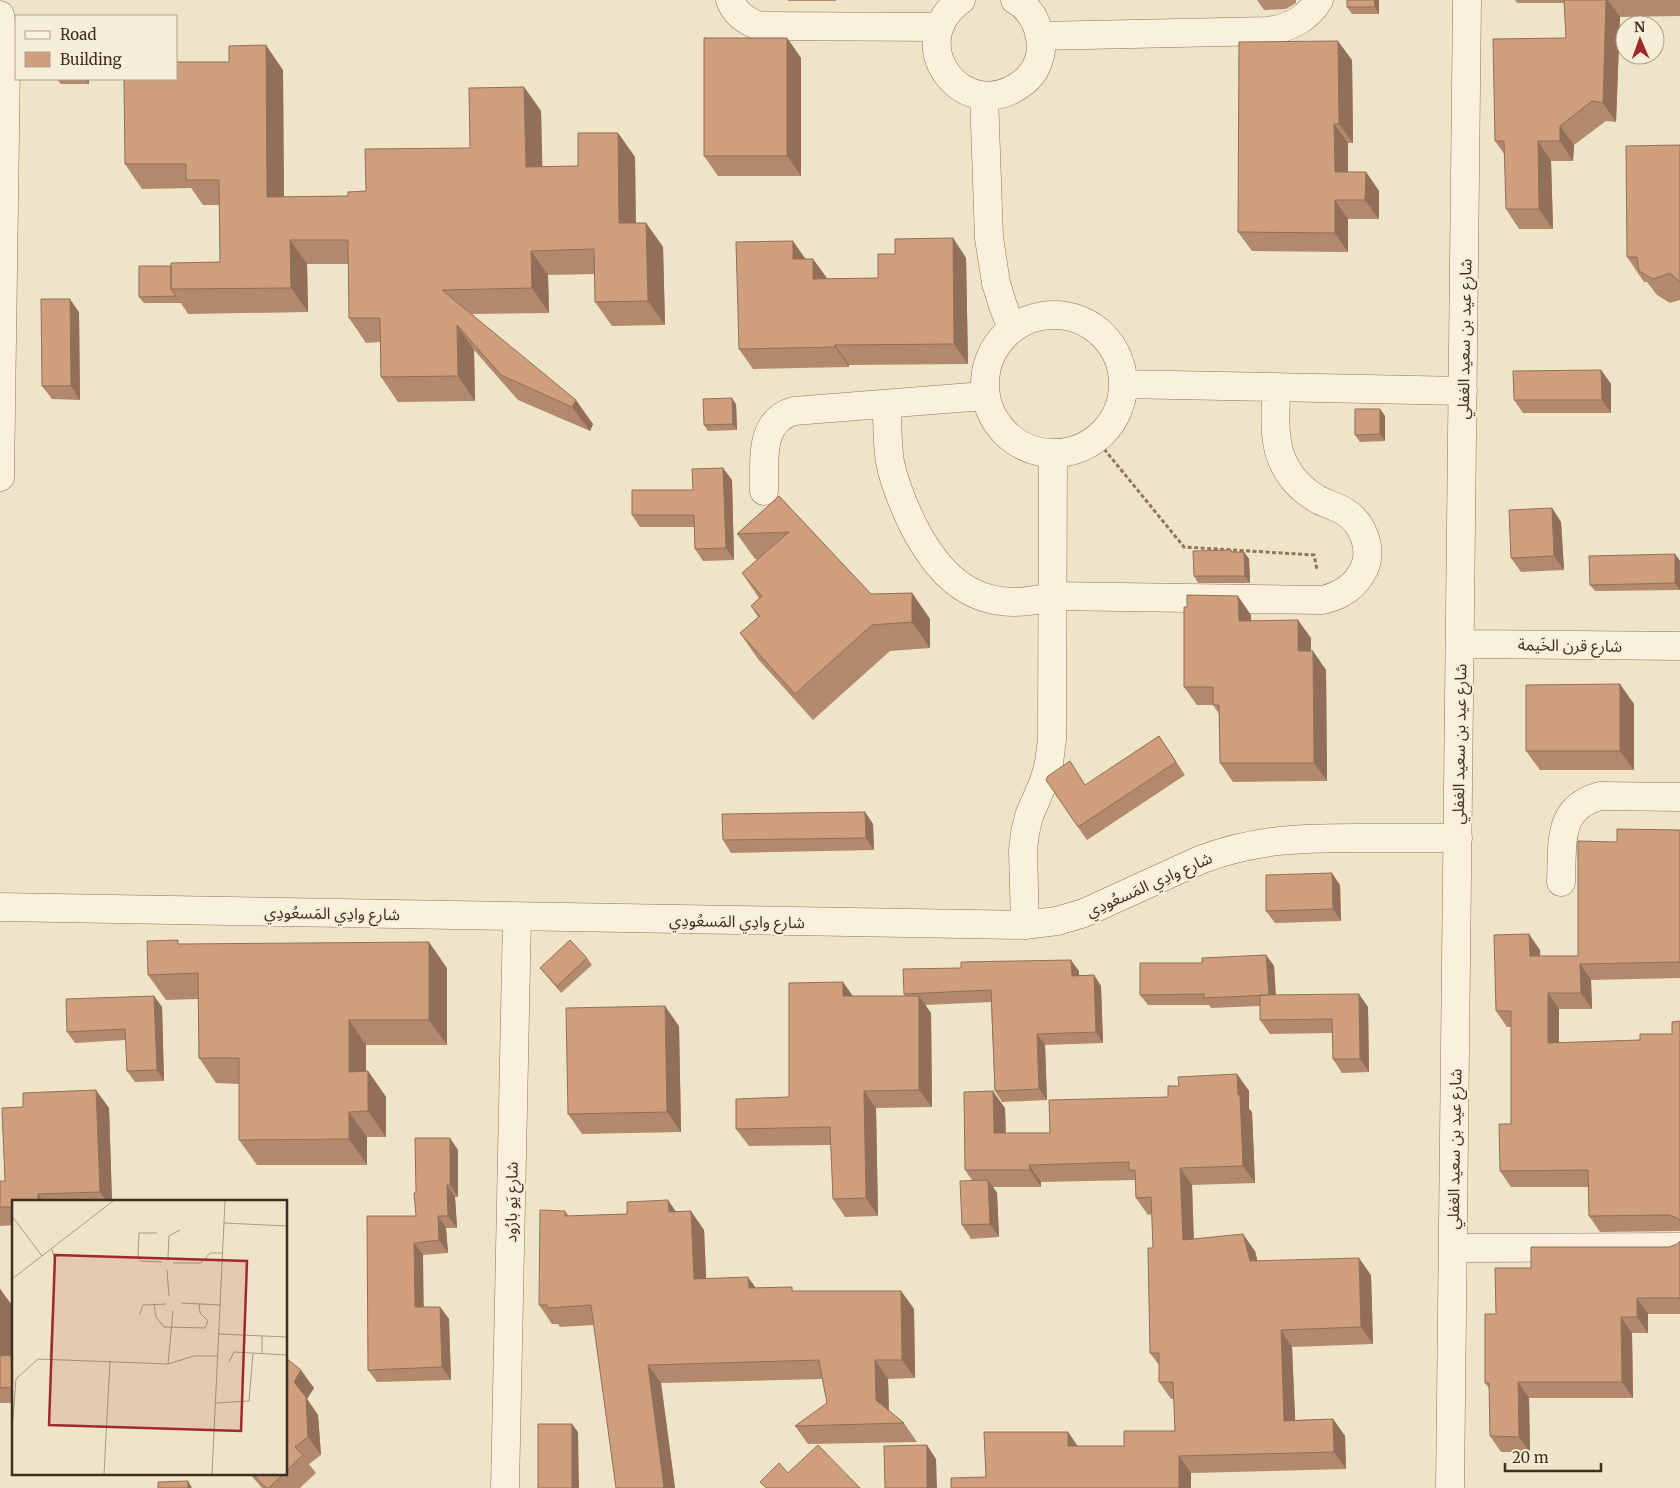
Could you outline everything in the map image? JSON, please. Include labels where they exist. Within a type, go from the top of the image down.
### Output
[{"type":"street","points":[[730,0],[738,14],[748,22],[759,26],[939,27]]},
{"type":"street","points":[[961,0],[945,15],[939,27],[936,43],[938,59],[945,73],[955,85],[969,93],[984,96],[1001,95],[1016,88],[1029,78],[1037,64],[1041,48],[1040,36],[1033,16],[1022,3],[1016,0]]},
{"type":"street","points":[[1040,36],[1269,31],[1285,28],[1300,21],[1313,10],[1319,0]]},
{"type":"street","name":"شارع عيد بن سعيد الغفلي","points":[[1450,1488],[1467,0]]},
{"type":"street","points":[[0,15],[6,65],[0,477]]},
{"type":"street","points":[[984,96],[990,253],[996,283],[1012,328]]},
{"type":"street","points":[[1048,314],[1067,315],[1085,321],[1101,332],[1113,347],[1121,365],[1123,384],[1122,400],[1116,414],[1107,428],[1096,439],[1083,447],[1053,453],[1034,450],[1016,443],[1001,430],[990,414],[984,396],[984,376],[988,358],[998,341],[1012,328],[1029,318],[1048,314]]},
{"type":"street","points":[[1123,384],[1463,391]]},
{"type":"street","points":[[887,404],[886,434],[890,464],[897,488],[918,534],[930,555],[944,572],[960,586],[977,595],[996,601],[1015,603],[1034,602],[1053,596],[1323,600],[1338,596],[1350,589],[1360,578],[1366,564],[1367,550],[1364,536],[1358,522],[1347,513],[1318,500],[1304,490],[1292,478],[1284,465],[1276,436],[1276,387]]},
{"type":"street","points":[[764,491],[767,435],[771,427],[785,414],[794,411],[984,396]]},
{"type":"street","points":[[1025,925],[1023,850],[1025,833],[1029,816],[1044,781],[1049,763],[1052,739],[1053,453]]},
{"type":"street","name":"شارع قرن الخَيمة","points":[[1460,644],[1680,646]]},
{"type":"street","points":[[1561,882],[1563,835],[1566,824],[1579,805],[1589,799],[1600,796],[1680,797]]},
{"type":"street","name":"شارع وادِي المَسعُودِي","points":[[0,907],[1025,925],[1057,921],[1084,913],[1200,860],[1247,845],[1274,840],[1303,838],[1458,838]]},
{"type":"street","name":"شارع يَو بارُود","points":[[505,1488],[517,917]]},
{"type":"street","points":[[1453,1248],[1680,1247]]},
{"type":"path","points":[[1096,439],[1184,547],[1314,555],[1323,600]]},
{"type":"building","points":[[1347,0],[1374,0],[1375,7],[1347,7]]},
{"type":"building","points":[[1564,0],[1606,0],[1603,103],[1592,101],[1560,126],[1560,141],[1538,141],[1539,209],[1506,209],[1504,141],[1495,141],[1493,39],[1566,38]]},
{"type":"building","points":[[704,38],[787,38],[787,156],[704,156]]},
{"type":"building","points":[[1338,41],[1339,124],[1334,124],[1335,172],[1366,172],[1365,200],[1335,200],[1335,233],[1238,232],[1239,42]]},
{"type":"building","points":[[266,45],[267,197],[348,196],[348,192],[366,191],[365,149],[470,148],[469,88],[524,87],[526,167],[578,166],[578,133],[618,133],[619,223],[646,223],[648,301],[595,302],[594,249],[531,251],[532,288],[442,290],[576,400],[572,407],[501,375],[457,325],[458,376],[381,377],[380,318],[349,318],[348,240],[290,240],[291,288],[171,289],[171,263],[220,262],[219,180],[186,180],[186,164],[125,164],[124,80],[178,80],[178,62],[229,62],[229,46]]},
{"type":"building","points":[[1680,145],[1680,282],[1670,273],[1653,279],[1639,271],[1637,257],[1627,257],[1626,146]]},
{"type":"building","points":[[953,238],[954,344],[835,345],[835,347],[739,349],[736,242],[793,241],[793,259],[813,259],[813,279],[878,278],[878,254],[895,254],[895,239]]},
{"type":"building","points":[[139,266],[171,266],[171,289],[176,296],[139,297]]},
{"type":"building","points":[[41,299],[70,299],[71,386],[42,386]]},
{"type":"building","points":[[1601,370],[1602,400],[1514,400],[1513,371]]},
{"type":"building","points":[[732,398],[733,424],[704,425],[703,399]]},
{"type":"building","points":[[1355,409],[1380,409],[1380,434],[1355,435]]},
{"type":"building","points":[[723,468],[726,548],[695,549],[694,515],[632,515],[632,490],[693,490],[692,469]]},
{"type":"building","points":[[779,496],[871,594],[912,593],[912,622],[872,625],[795,694],[740,633],[760,616],[751,606],[762,596],[742,573],[789,532],[737,534]]},
{"type":"building","points":[[1552,508],[1554,556],[1511,558],[1509,510]]},
{"type":"building","points":[[1231,550],[1231,552],[1244,552],[1245,576],[1194,576],[1193,551]]},
{"type":"building","points":[[1675,554],[1675,583],[1590,585],[1589,556]]},
{"type":"building","points":[[1187,595],[1238,596],[1239,621],[1298,620],[1298,651],[1313,651],[1314,763],[1220,763],[1219,705],[1213,705],[1213,687],[1184,687],[1184,607],[1187,607]]},
{"type":"building","points":[[1620,684],[1620,751],[1526,751],[1526,685]]},
{"type":"building","points":[[1159,736],[1176,762],[1078,827],[1046,780],[1048,776],[1070,761],[1085,785]]},
{"type":"building","points":[[865,812],[866,838],[723,840],[722,814]]},
{"type":"building","points":[[1617,829],[1680,830],[1680,962],[1580,964],[1581,993],[1548,993],[1548,1043],[1640,1040],[1640,1034],[1672,1034],[1672,1022],[1680,1021],[1680,1221],[1669,1215],[1589,1216],[1588,1170],[1500,1171],[1499,1124],[1511,1124],[1511,1011],[1496,1011],[1494,935],[1529,934],[1530,956],[1578,956],[1578,841],[1617,842]]},
{"type":"building","points":[[1332,873],[1333,909],[1266,911],[1266,875]]},
{"type":"building","points":[[178,940],[178,944],[429,942],[429,1020],[349,1020],[349,1072],[368,1071],[368,1111],[349,1112],[349,1139],[239,1140],[239,1058],[199,1058],[198,973],[148,975],[147,941]]},
{"type":"building","points":[[570,940],[587,958],[557,986],[540,968]]},
{"type":"building","points":[[1266,955],[1269,995],[1204,998],[1204,994],[1140,995],[1140,963],[1202,963],[1202,958]]},
{"type":"building","points":[[1071,960],[1072,976],[1094,975],[1096,1032],[1037,1034],[1039,1089],[995,1091],[991,990],[904,994],[903,969],[961,968],[961,962]]},
{"type":"building","points":[[843,982],[843,996],[919,996],[919,1090],[864,1091],[866,1198],[833,1199],[830,1127],[736,1129],[736,1099],[789,1097],[789,983]]},
{"type":"building","points":[[1359,994],[1360,1059],[1333,1059],[1332,1019],[1260,1020],[1260,995]]},
{"type":"building","points":[[154,996],[157,1070],[127,1071],[125,1029],[67,1032],[66,999]]},
{"type":"building","points":[[665,1006],[667,1112],[568,1114],[566,1008]]},
{"type":"building","points":[[1237,1074],[1238,1095],[1240,1095],[1243,1166],[1180,1168],[1183,1240],[1243,1234],[1250,1261],[1359,1258],[1361,1327],[1281,1330],[1284,1421],[1333,1419],[1334,1452],[1179,1456],[1179,1488],[951,1488],[951,1478],[986,1477],[984,1432],[1068,1432],[1068,1446],[1124,1446],[1124,1431],[1175,1431],[1173,1382],[1159,1382],[1159,1353],[1150,1353],[1148,1248],[1153,1248],[1151,1197],[1136,1198],[1135,1170],[1129,1170],[1129,1162],[1029,1165],[1030,1170],[965,1170],[964,1092],[993,1091],[994,1133],[1050,1133],[1049,1100],[1168,1097],[1168,1086],[1179,1086],[1178,1077]]},
{"type":"building","points":[[96,1090],[100,1192],[38,1194],[38,1200],[12,1200],[12,1207],[0,1207],[0,1181],[5,1181],[2,1108],[23,1107],[23,1093]]},
{"type":"building","points":[[415,1138],[450,1138],[450,1185],[447,1185],[448,1216],[438,1216],[439,1240],[414,1243],[415,1307],[440,1307],[442,1367],[368,1370],[367,1216],[416,1216],[414,1193],[416,1193]]},
{"type":"building","points":[[988,1180],[990,1224],[962,1225],[960,1181]]},
{"type":"building","points":[[668,1200],[669,1212],[691,1211],[694,1279],[748,1277],[749,1288],[792,1287],[792,1291],[901,1291],[902,1360],[875,1360],[876,1400],[904,1423],[795,1426],[827,1403],[819,1360],[648,1365],[664,1488],[616,1488],[591,1305],[547,1308],[547,1305],[539,1305],[540,1210],[565,1211],[565,1216],[627,1214],[627,1202]]},
{"type":"building","points":[[1680,1241],[1680,1298],[1637,1298],[1637,1317],[1621,1317],[1622,1382],[1518,1382],[1519,1437],[1490,1436],[1489,1383],[1485,1383],[1485,1314],[1496,1314],[1495,1268],[1531,1268],[1531,1247],[1669,1247]]},
{"type":"building","points":[[11,1355],[12,1387],[0,1388],[0,1356]]},
{"type":"building","points":[[288,1360],[301,1370],[294,1382],[306,1397],[308,1437],[295,1447],[303,1455],[288,1469]]},
{"type":"building","points":[[538,1424],[572,1424],[572,1488],[538,1488]]},
{"type":"building","points":[[818,1445],[860,1488],[766,1488],[760,1482],[779,1463],[788,1473]]},
{"type":"building","points":[[927,1445],[927,1488],[885,1488],[884,1446]]},
{"type":"building","points":[[255,1476],[281,1476],[269,1488],[266,1488]]},
{"type":"building","points":[[188,1481],[188,1488],[158,1488],[158,1482]]}]
